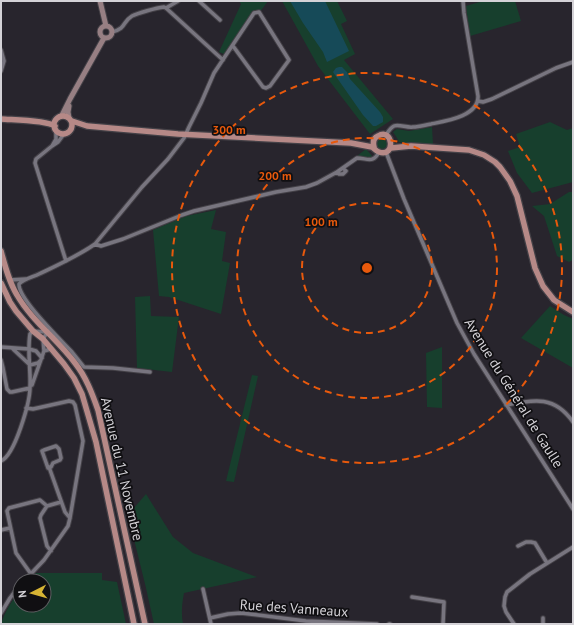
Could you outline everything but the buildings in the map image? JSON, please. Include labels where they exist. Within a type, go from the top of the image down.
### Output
[{"type":"main road","points":[[42,122],[56,119],[62,115],[70,120],[87,126]]},
{"type":"main road","points":[[1,119],[42,122],[52,125],[59,133],[64,134],[69,132],[71,129],[87,126],[186,134],[351,143],[369,142],[378,136],[386,135],[391,141],[411,146],[476,152],[490,158],[510,181],[517,196],[535,268],[543,286],[554,300],[573,312]]},
{"type":"main road","points":[[55,129],[56,119]]},
{"type":"main road","points":[[70,120],[72,124],[71,129]]},
{"type":"main road","points":[[374,140],[374,147]]},
{"type":"main road","points":[[351,143],[374,147],[379,152],[386,152],[390,148],[391,141]]},
{"type":"main road","points":[[390,148],[411,146]]},
{"type":"main road","name":"Avenue du 11 Novembre","points":[[1,252],[16,294],[24,306],[48,330],[76,363],[85,377],[92,393],[98,410],[145,624]]},
{"type":"main road","name":"Avenue du 11 Novembre","points":[[1,283],[16,311],[33,331],[43,339],[64,364],[74,378],[82,394],[96,442],[134,624]]},
{"type":"street","points":[[100,1],[106,26],[109,27],[112,32]]},
{"type":"street","points":[[166,8],[178,1]]},
{"type":"street","points":[[199,1],[220,20]]},
{"type":"street","points":[[386,135],[390,129],[396,126],[412,127],[459,117],[474,108],[478,102],[464,13],[464,1]]},
{"type":"street","points":[[62,115],[104,38],[110,36],[112,32],[121,28],[134,15],[161,7],[166,8],[223,60]]},
{"type":"street","points":[[150,372],[120,368],[84,367],[73,353],[48,330],[23,295],[19,288],[20,283],[66,261],[95,244],[142,187],[168,159],[184,138],[188,127],[202,103],[214,73],[254,13],[259,12],[289,60],[270,86],[266,88],[233,46]]},
{"type":"street","points":[[104,38],[100,31],[106,26]]},
{"type":"street","points":[[1,50],[4,61],[1,71]]},
{"type":"street","points":[[478,102],[492,99],[556,68],[573,62]]},
{"type":"street","points":[[70,99],[68,112],[70,120]]},
{"type":"street","points":[[52,146],[56,139],[55,129]]},
{"type":"street","points":[[64,134],[58,142],[36,159],[35,163],[66,261]]},
{"type":"street","points":[[95,244],[101,246],[117,241],[194,211],[276,192],[306,187],[317,183],[357,158],[374,159],[379,152]]},
{"type":"street","name":"Avenue du Général de Gaulle","points":[[386,152],[407,206],[457,323],[474,354],[573,509]]},
{"type":"street","points":[[10,280],[29,278]]},
{"type":"street","points":[[30,388],[30,334],[33,331],[48,330]]},
{"type":"street","points":[[1,461],[5,458],[14,445],[26,408],[30,388],[44,351],[43,339],[48,330]]},
{"type":"street","points":[[1,347],[36,351],[41,359]]},
{"type":"street","points":[[12,348],[30,364],[38,363],[41,359]]},
{"type":"street","points":[[44,351],[52,350]]},
{"type":"street","points":[[1,360],[8,391],[12,392],[30,388]]},
{"type":"street","points":[[26,408],[33,409],[70,401],[73,402],[83,441],[68,526],[44,560],[32,573]]},
{"type":"street","points":[[506,405],[538,401],[549,402],[564,410],[573,422]]},
{"type":"street","points":[[49,467],[51,467],[52,463],[60,460],[61,458],[59,449],[56,446],[42,451],[65,512],[70,518]]},
{"type":"street","points":[[30,573],[18,556],[7,511],[8,509],[40,500],[47,506]]},
{"type":"street","points":[[51,550],[47,546],[40,518],[47,506],[61,502]]},
{"type":"street","points":[[1,530],[10,528]]},
{"type":"street","points":[[518,546],[526,542],[535,543],[547,563]]},
{"type":"street","points":[[514,624],[504,606],[507,592],[530,574],[573,547]]},
{"type":"street","points":[[203,589],[211,624]]},
{"type":"street","points":[[1,613],[12,595]]},
{"type":"street","points":[[412,597],[444,602],[443,624]]},
{"type":"street","name":"Rue des Vanneaux","points":[[210,618],[241,613],[306,621],[377,624]]},
{"type":"street","points":[[542,618],[543,624]]},
{"type":"green space","points":[[239,1],[268,1],[260,12],[254,12],[224,54],[219,52],[241,4]]},
{"type":"green space","points":[[282,1],[337,1],[347,21],[341,24],[355,54],[344,60],[393,119],[370,134],[318,66]]},
{"type":"green space","points":[[483,1],[515,1],[521,21],[470,36],[466,6]]},
{"type":"green space","points":[[550,122],[567,130],[573,128],[573,182],[532,193],[517,173],[508,151],[520,147],[516,134]]},
{"type":"green space","points":[[432,127],[433,144],[431,145],[399,142],[393,132],[397,129],[409,131]]},
{"type":"green space","points":[[380,139],[384,139],[386,140],[386,148],[380,149],[377,146],[377,142]]},
{"type":"green space","points":[[366,149],[373,157],[368,158],[357,156]]},
{"type":"green space","points":[[569,192],[573,192],[573,260],[569,262],[557,256],[544,216],[532,206],[550,204]]},
{"type":"green space","points":[[216,210],[211,229],[226,232],[222,261],[230,263],[221,314],[169,297],[159,296],[153,230],[186,216]]},
{"type":"green space","points":[[150,296],[151,316],[179,317],[172,372],[137,368],[135,297]]},
{"type":"green space","points":[[550,306],[573,319],[573,368],[521,338]]},
{"type":"green space","points":[[442,347],[442,408],[427,407],[426,353]]},
{"type":"green space","points":[[252,375],[258,376],[234,482],[226,481]]},
{"type":"green space","points":[[146,494],[173,537],[193,553],[257,577],[184,593],[182,608],[183,624],[154,624],[128,515]]},
{"type":"green space","points":[[52,573],[102,573],[102,580],[117,582],[126,624],[1,624],[12,602],[12,613],[52,613]]},
{"type":"water","points":[[290,1],[325,1],[349,51],[327,62],[323,52]]},
{"type":"water","points":[[339,67],[342,67],[347,72],[350,79],[380,112],[383,117],[383,122],[373,126],[363,115],[333,72]]}]
